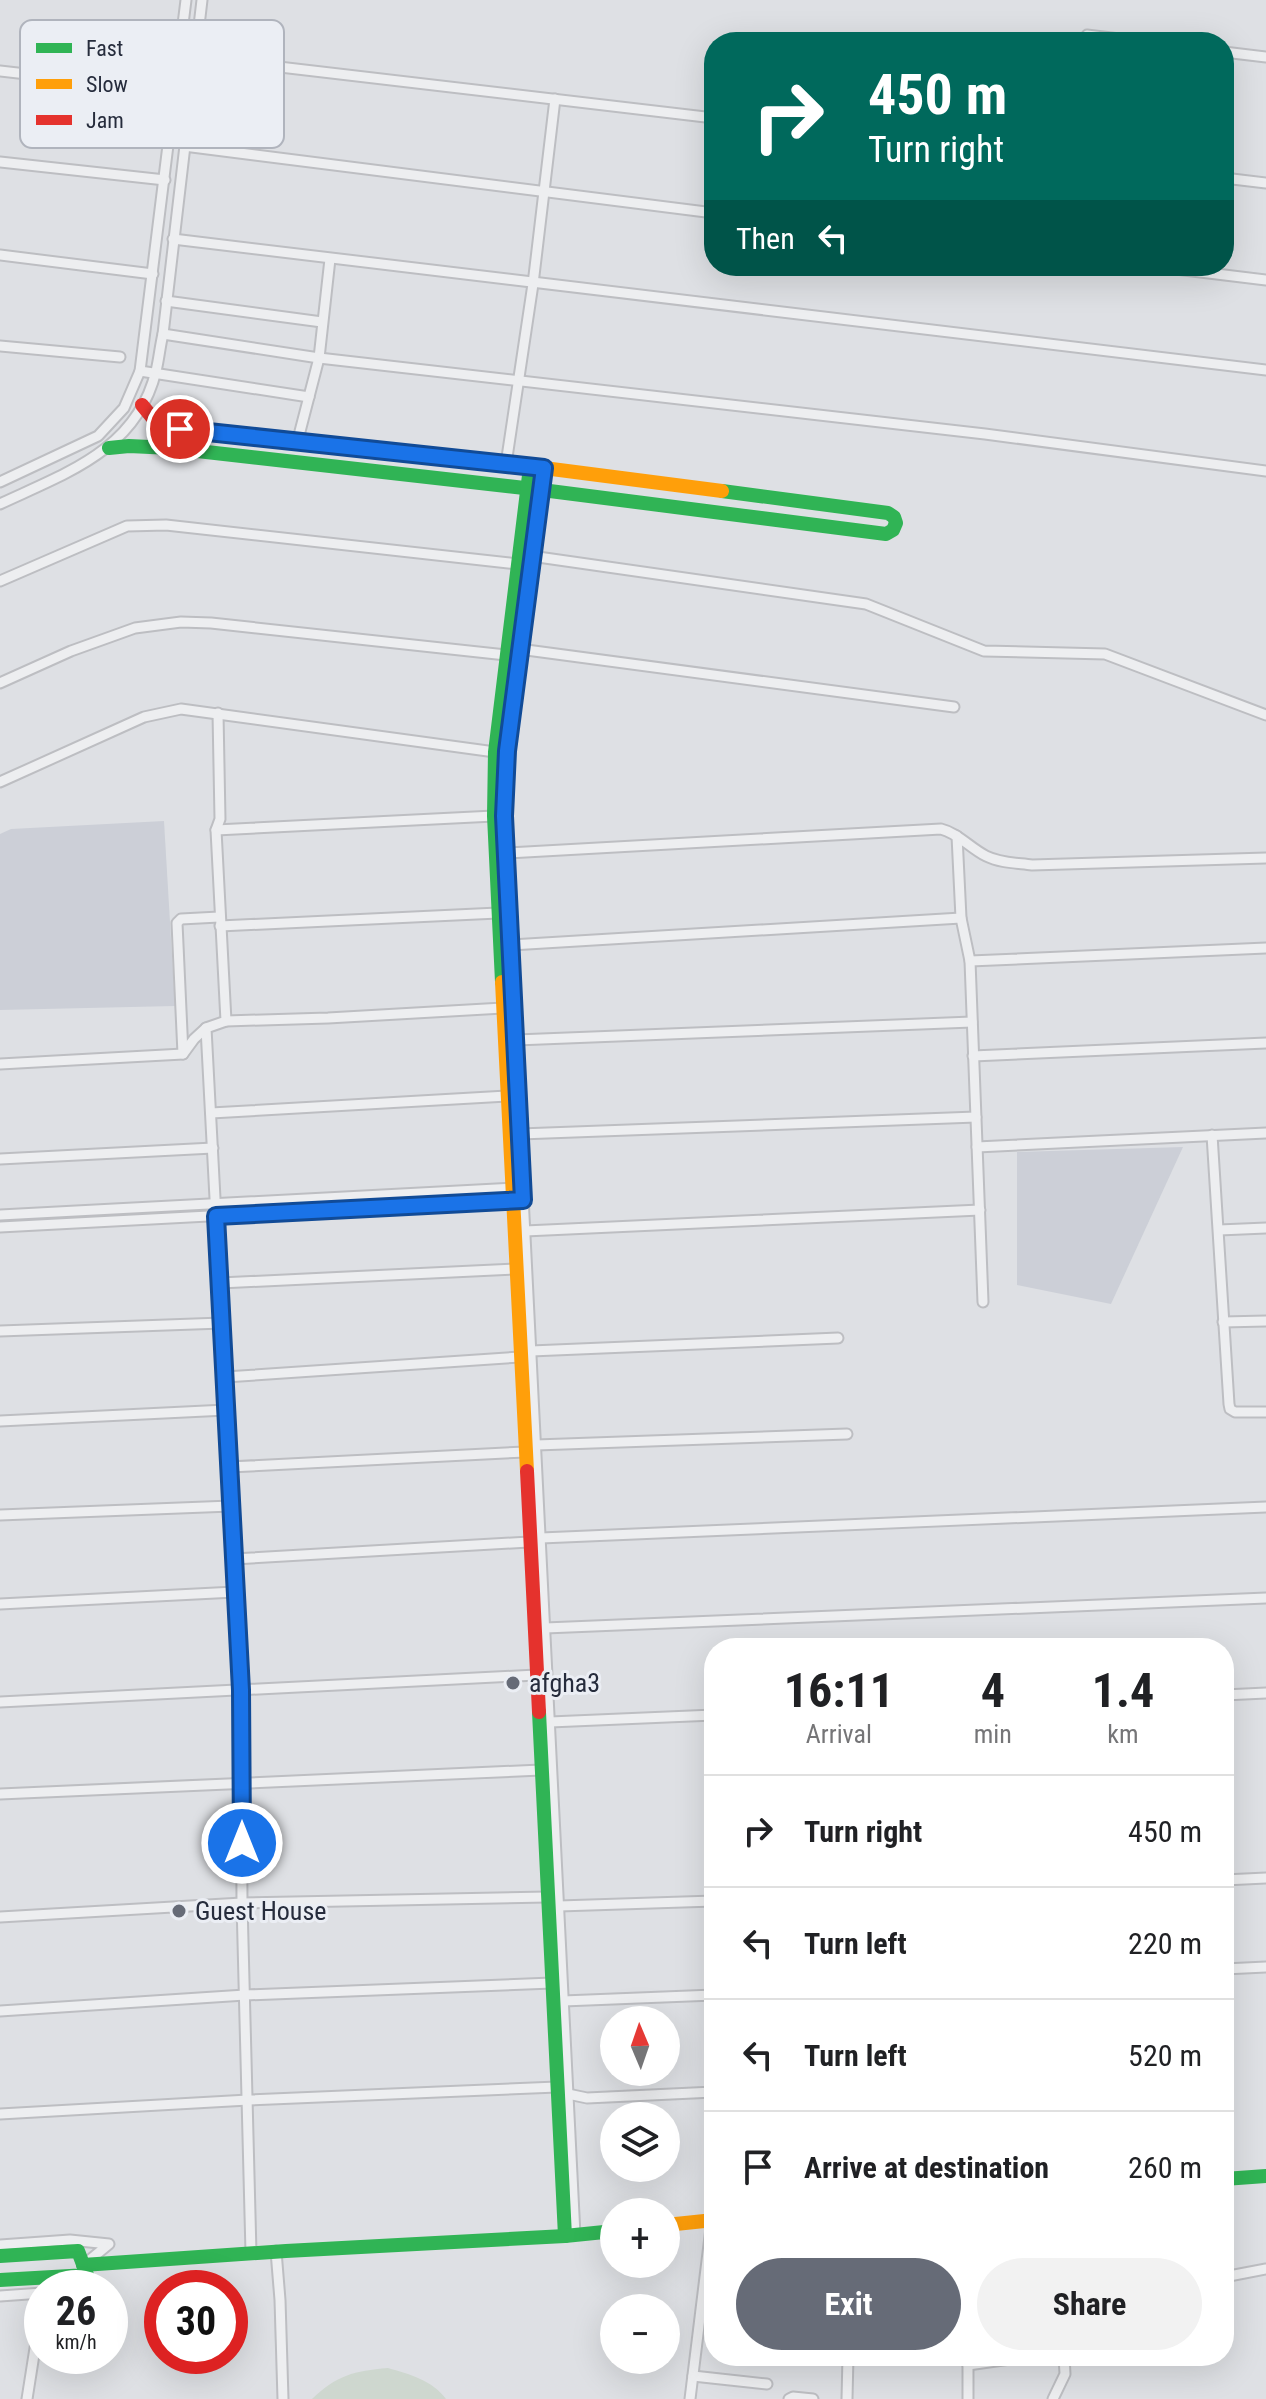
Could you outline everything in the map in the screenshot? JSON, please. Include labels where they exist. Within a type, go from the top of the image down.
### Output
[{"type":"street","points":[[184,20],[186,0]]},
{"type":"street","points":[[200,20],[202,0]]},
{"type":"street","points":[[1234,53],[1266,57]]},
{"type":"street","points":[[284,67],[704,117]]},
{"type":"street","points":[[0,71],[20,73]]},
{"type":"street","points":[[506,464],[520,382],[555,99]]},
{"type":"street","points":[[0,482],[98,436],[124,408],[140,371],[169,148]]},
{"type":"street","points":[[0,504],[84,464],[109,448],[137,416],[156,374],[163,334],[184,148]]},
{"type":"street","points":[[200,148],[704,212]]},
{"type":"street","points":[[0,162],[165,180]]},
{"type":"street","points":[[1234,179],[1266,183]]},
{"type":"street","points":[[173,239],[1266,370]]},
{"type":"street","points":[[0,255],[153,274]]},
{"type":"street","points":[[297,443],[319,358],[330,259]]},
{"type":"street","points":[[1233,276],[1266,280]]},
{"type":"street","points":[[166,301],[322,322]]},
{"type":"street","points":[[163,334],[319,358],[985,434],[1266,471]]},
{"type":"street","points":[[0,346],[120,357]]},
{"type":"street","points":[[140,371],[309,397]]},
{"type":"street","points":[[109,448],[171,448],[886,534],[893,530],[896,523],[888,513],[506,464],[180,429],[162,425],[150,417],[142,405]]},
{"type":"street","points":[[537,468],[494,816],[507,1096],[517,1194],[525,1231],[536,1675],[541,1770],[549,1813]]},
{"type":"street","points":[[0,581],[127,526],[166,525],[525,560],[866,604],[984,651],[1105,654],[1266,715]]},
{"type":"street","points":[[0,683],[71,651],[135,628],[181,622],[513,652],[954,707]]},
{"type":"street","points":[[513,652],[495,752],[504,816],[520,1134],[515,1269],[526,1354]]},
{"type":"street","points":[[0,782],[144,717],[181,709],[495,752]]},
{"type":"street","points":[[218,713],[220,819],[216,830],[226,1021]]},
{"type":"street","points":[[216,830],[494,816]]},
{"type":"street","points":[[506,853],[941,829],[995,860],[1032,865],[1266,858]]},
{"type":"street","points":[[957,836],[961,918],[970,961],[983,1302]]},
{"type":"street","points":[[183,1054],[177,923],[181,919],[220,922],[498,913]]},
{"type":"street","points":[[511,945],[961,918]]},
{"type":"street","points":[[970,961],[1266,948]]},
{"type":"street","points":[[183,1054],[206,1028],[226,1021],[503,1008]]},
{"type":"street","points":[[516,1040],[972,1022]]},
{"type":"street","points":[[206,1028],[241,1690],[242,1903],[251,2253]]},
{"type":"street","points":[[973,1056],[1266,1043]]},
{"type":"street","points":[[0,1064],[183,1054]]},
{"type":"street","points":[[211,1113],[507,1096]]},
{"type":"street","points":[[520,1134],[976,1117]]},
{"type":"street","points":[[977,1147],[1266,1133]]},
{"type":"street","points":[[1212,1135],[1230,1409],[1235,1412],[1266,1412]]},
{"type":"street","points":[[0,1159],[213,1148]]},
{"type":"street","points":[[0,1215],[517,1194]]},
{"type":"street","points":[[0,1227],[216,1216],[517,1194]]},
{"type":"street","points":[[525,1231],[980,1210]]},
{"type":"street","points":[[1219,1230],[1266,1228]]},
{"type":"street","points":[[220,1283],[515,1269]]},
{"type":"street","points":[[1223,1322],[1266,1321]]},
{"type":"street","points":[[0,1331],[222,1323]]},
{"type":"street","points":[[225,1377],[526,1354],[838,1338]]},
{"type":"street","points":[[0,1421],[226,1410]]},
{"type":"street","points":[[229,1467],[531,1448],[847,1434]]},
{"type":"street","points":[[0,1515],[231,1506]]},
{"type":"street","points":[[234,1559],[535,1540],[1266,1507]]},
{"type":"street","points":[[535,1540],[545,1628],[550,1722],[549,1813],[553,1902],[563,2001],[562,2091]]},
{"type":"street","points":[[0,1604],[235,1592]]},
{"type":"street","points":[[545,1628],[1266,1598]]},
{"type":"street","points":[[0,1702],[536,1675]]},
{"type":"street","points":[[1234,1695],[1266,1693]]},
{"type":"street","points":[[550,1722],[704,1715]]},
{"type":"street","points":[[0,1794],[541,1770]]},
{"type":"street","points":[[1234,1880],[1266,1878]]},
{"type":"street","points":[[0,1917],[242,1903],[704,1901]]},
{"type":"street","points":[[553,1902],[552,1983],[570,2236]]},
{"type":"street","points":[[1234,1969],[1266,1967]]},
{"type":"street","points":[[0,2011],[245,1995],[552,1983]]},
{"type":"street","points":[[563,2001],[704,1995]]},
{"type":"street","points":[[0,2114],[248,2100],[562,2091],[587,2098],[704,2092]]},
{"type":"street","points":[[1234,2178],[1266,2176]]},
{"type":"street","points":[[680,2224],[704,2221]]},
{"type":"street","points":[[128,2270],[276,2251],[600,2233]]},
{"type":"street","points":[[0,2245],[70,2240],[109,2244],[90,2270]]},
{"type":"street","points":[[0,2256],[78,2251],[83,2270]]},
{"type":"street","points":[[276,2251],[283,2399]]},
{"type":"street","points":[[1234,2275],[1266,2269]]},
{"type":"street","points":[[0,2280],[24,2279]]},
{"type":"street","points":[[690,2399],[704,2290]]},
{"type":"street","points":[[0,2296],[24,2295]]},
{"type":"street","points":[[847,2399],[848,2366]]},
{"type":"street","points":[[968,2366],[968,2399]]},
{"type":"street","points":[[1053,2399],[1065,2374],[1065,2366]]},
{"type":"street","points":[[27,2399],[31,2374]]},
{"type":"street","points":[[693,2376],[767,2384]]},
{"type":"street","points":[[789,2399],[813,2399]]},
{"type":"shaded area","points":[[164,821],[175,1006],[0,1010],[0,834],[11,829]]},
{"type":"shaded area","points":[[1183,1147],[1111,1304],[1017,1285],[1017,1152]]},
{"type":"shaded area","points":[[388,2368],[427,2382],[446,2399],[312,2399],[330,2384],[347,2376]]},
{"type":"traffic: fast","points":[[109,448],[171,448],[542,490],[886,534],[893,530],[896,523],[888,513],[722,491]]},
{"type":"traffic: fast","points":[[502,982],[494,816],[495,752],[530,467]]},
{"type":"traffic: fast","points":[[539,1712],[565,2236]]},
{"type":"traffic: fast","points":[[1234,2178],[1266,2176]]},
{"type":"traffic: fast","points":[[83,2265],[600,2232]]},
{"type":"traffic: fast","points":[[0,2256],[78,2251],[87,2275],[0,2280]]},
{"type":"traffic: slow","points":[[253,437],[544,468],[722,491]]},
{"type":"traffic: slow","points":[[502,982],[527,1471]]},
{"type":"traffic: slow","points":[[680,2224],[704,2221]]},
{"type":"traffic: jam","points":[[142,405],[156,422],[180,429],[253,437]]},
{"type":"traffic: jam","points":[[527,1471],[539,1712]]},
{"type":"place","name":"afgha3","points":[[513,1683]]},
{"type":"place","name":"Guest House","points":[[179,1911]]},
{"type":"route","points":[[180,429],[544,468],[507,751],[504,816],[523,1200],[216,1216],[241,1690],[242,1843]]}]
